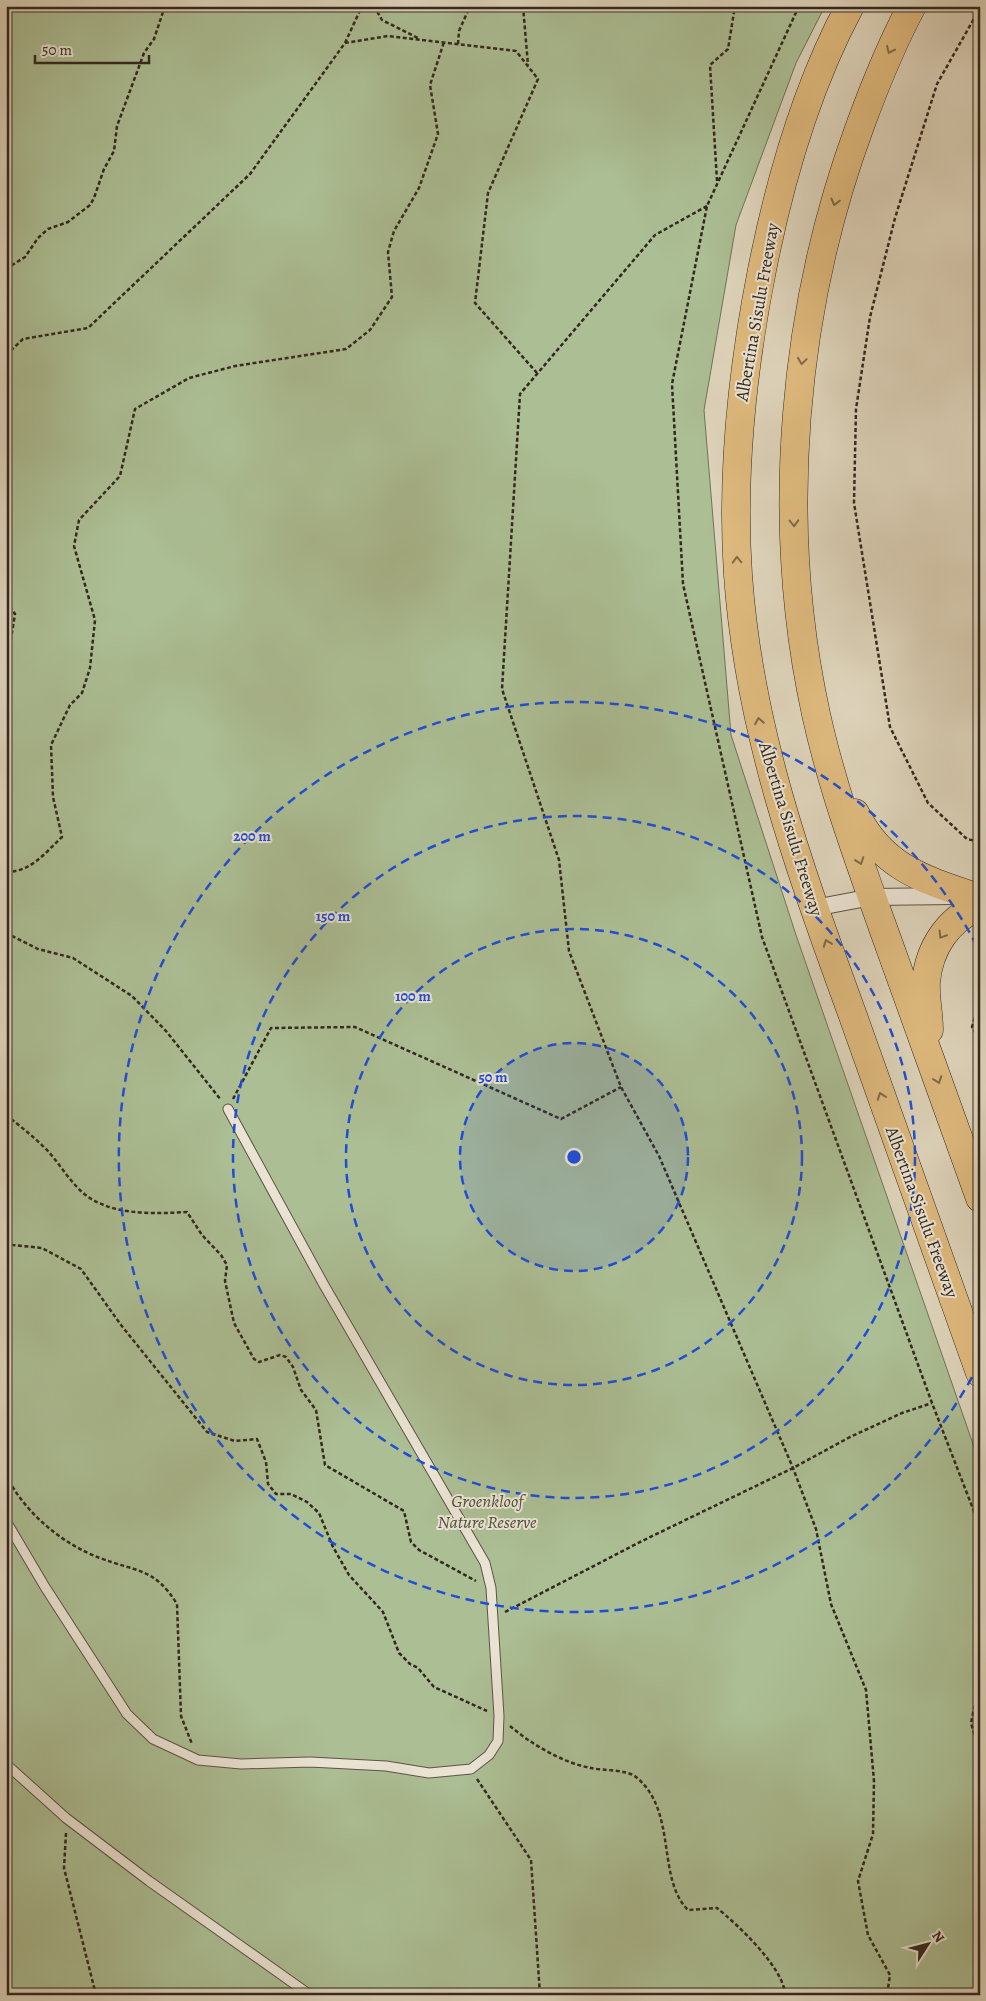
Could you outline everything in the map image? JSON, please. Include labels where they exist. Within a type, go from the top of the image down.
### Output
[{"type":"highway","name":"Albertina Sisulu Freeway","points":[[850,6],[810,94],[791,153],[767,245],[752,323],[739,410],[735,493],[738,576],[747,655],[762,737],[775,788],[814,908],[980,1373]]},
{"type":"highway","points":[[912,6],[878,76],[842,175],[815,283],[801,363],[794,520],[802,633],[816,714],[836,793],[980,1198]]},
{"type":"highway","points":[[816,714],[844,789],[870,839],[883,854],[906,870],[978,900],[949,925],[935,950],[926,981],[928,1054]]},
{"type":"street","points":[[814,908],[872,897],[978,900]]},
{"type":"lane","points":[[6,1521],[45,1587],[126,1714],[153,1738],[198,1760],[241,1764],[310,1762],[386,1766],[429,1773],[471,1769],[489,1755],[498,1741],[499,1716],[496,1647],[492,1619],[491,1588],[485,1563],[324,1284],[228,1109]]},
{"type":"lane","points":[[6,1764],[66,1818],[156,1887],[310,1995]]},
{"type":"path","points":[[6,269],[25,257],[38,238],[48,229],[68,222],[90,205],[104,169],[114,151],[117,126],[144,53],[154,39],[165,6]]},
{"type":"path","points":[[6,354],[23,338],[88,328],[250,174],[346,43],[362,6]]},
{"type":"path","points":[[374,6],[382,20],[419,39]]},
{"type":"path","points":[[458,44],[459,31],[470,6]]},
{"type":"path","points":[[524,6],[528,65]]},
{"type":"path","points":[[717,183],[710,65],[728,49],[735,6]]},
{"type":"path","points":[[799,6],[707,206],[655,235],[520,394],[502,689],[559,860],[569,951],[621,1087],[659,1156],[793,1468],[816,1529],[831,1604],[866,1690],[874,1781],[873,1834],[858,1881],[868,1935],[890,1975],[887,1995]]},
{"type":"path","points":[[980,8],[937,84],[895,218],[870,317],[856,409],[854,503],[890,727],[928,803],[967,839],[980,842]]},
{"type":"path","points":[[346,43],[388,36],[516,50],[538,79],[488,193],[474,303],[537,373]]},
{"type":"path","points":[[6,872],[16,872],[35,864],[62,837],[54,797],[51,745],[70,706],[82,693],[90,668],[94,620],[74,546],[79,520],[120,476],[135,409],[189,378],[235,366],[346,349],[370,330],[392,297],[388,252],[394,231],[419,188],[438,134],[430,85],[444,42]]},
{"type":"path","points":[[6,601],[15,614],[6,670]]},
{"type":"path","points":[[6,933],[38,949],[73,958],[132,996],[166,1032],[228,1109],[271,1028],[355,1027],[561,1119],[621,1087]]},
{"type":"path","points":[[980,999],[972,1027],[980,1041]]},
{"type":"path","points":[[6,1115],[46,1150],[81,1192],[99,1202],[120,1209],[154,1214],[187,1212],[202,1236],[227,1264],[225,1281],[234,1323],[254,1359],[259,1362],[280,1355],[286,1357],[293,1367],[301,1390],[316,1410],[326,1465],[404,1512],[411,1542],[419,1550],[491,1588]]},
{"type":"path","points":[[6,1241],[13,1245],[42,1248],[82,1269],[126,1332],[207,1432],[235,1441],[257,1439],[266,1462],[268,1484],[276,1494],[292,1494],[307,1502],[319,1513],[333,1547],[349,1575],[383,1612],[399,1653],[410,1664],[418,1668],[434,1686],[499,1716],[538,1747],[590,1768],[635,1776],[654,1799],[666,1835],[672,1876],[680,1901],[688,1910],[717,1908],[738,1925],[769,1962],[785,1986],[785,1995]]},
{"type":"path","points":[[492,1619],[640,1542],[902,1413],[932,1403]]},
{"type":"path","points":[[6,1475],[41,1522],[72,1544],[100,1558],[155,1577],[167,1588],[177,1604],[181,1716],[198,1760]]},
{"type":"path","points":[[980,1680],[971,1723],[980,1753]]},
{"type":"path","points":[[471,1769],[506,1826],[531,1860],[540,1995]]},
{"type":"path","points":[[980,1795],[975,1845],[980,1853]]},
{"type":"path","points":[[66,1818],[64,1868],[96,1995]]},
{"type":"green space","name":"Groenkloof Nature Reserve","points":[[6,6],[825,6],[796,63],[736,225],[704,410],[731,735],[796,935],[980,1464],[980,1995],[6,1995]]}]
